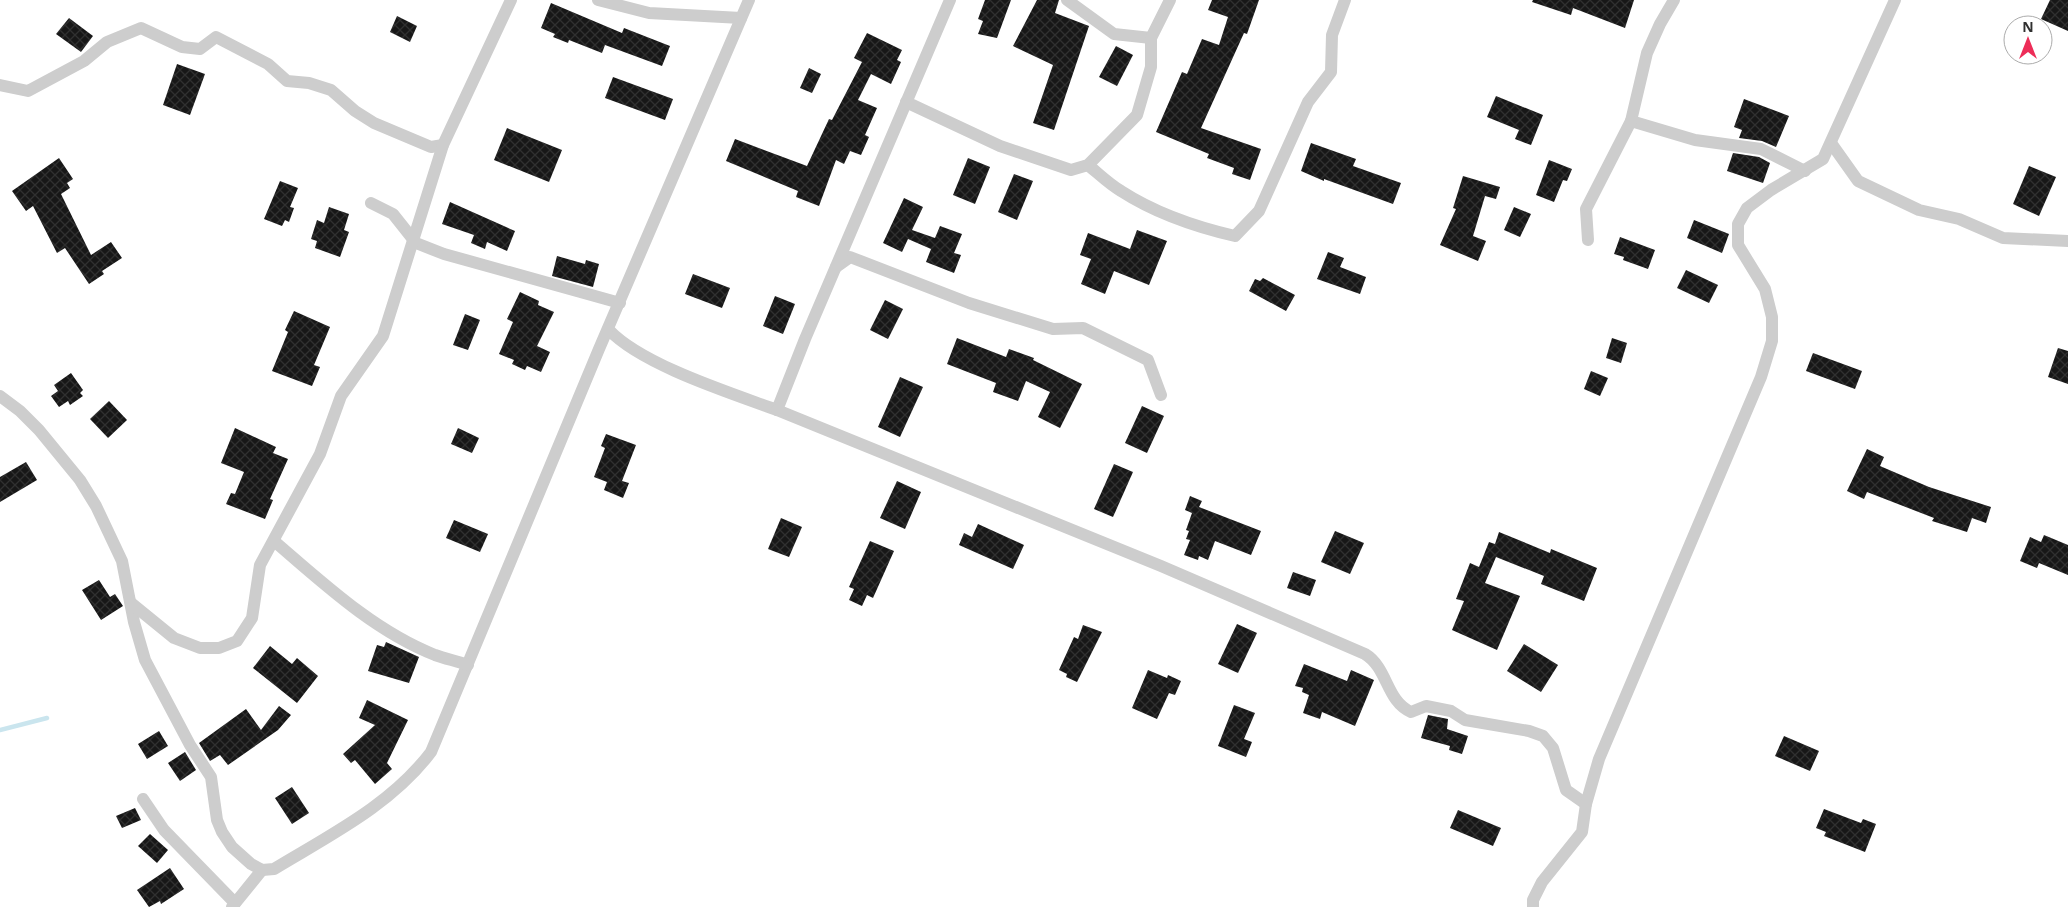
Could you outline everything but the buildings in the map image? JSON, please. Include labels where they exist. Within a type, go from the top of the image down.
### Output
[{"type":"street","points":[[131,603],[174,638],[200,648],[219,648],[237,641],[252,618],[260,565],[320,454],[341,396],[383,336],[444,145],[511,0]]},
{"type":"street","points":[[598,0],[649,13],[741,18]]},
{"type":"street","points":[[0,396],[20,411],[39,430],[80,480],[96,506],[122,561],[145,660],[166,695],[190,745],[211,777],[217,820],[222,832],[232,847],[251,864],[262,870],[274,870],[385,800],[417,771],[431,752],[749,0]]},
{"type":"street","points":[[778,410],[836,267],[950,0]]},
{"type":"street","points":[[1067,0],[1114,34],[1151,38]]},
{"type":"street","points":[[906,102],[1000,146],[1072,170],[1088,165],[1137,116],[1150,67],[1151,38],[1170,0]]},
{"type":"street","points":[[1088,165],[1121,191],[1159,211],[1205,229],[1235,236],[1259,211],[1308,102],[1331,72],[1332,35],[1345,0]]},
{"type":"street","points":[[1588,240],[1586,209],[1631,121],[1647,53],[1660,24],[1674,0]]},
{"type":"street","points":[[1533,907],[1533,900],[1542,882],[1582,832],[1586,804],[1599,759],[1761,377],[1772,341],[1772,317],[1765,289],[1738,245],[1738,224],[1747,208],[1770,190],[1823,159],[1896,0]]},
{"type":"street","points":[[0,85],[28,91],[84,61],[107,42],[141,28],[182,47],[200,49],[216,37],[268,64],[287,81],[308,83],[331,90],[355,111],[374,123],[431,147],[444,145]]},
{"type":"street","points":[[1631,121],[1695,140],[1761,149],[1805,171]]},
{"type":"street","points":[[1831,143],[1858,182],[1919,210],[1959,219],[2003,238],[2068,241]]},
{"type":"street","points":[[371,203],[393,214],[414,241],[444,254],[620,303]]},
{"type":"street","points":[[836,267],[850,258],[969,303],[1053,329],[1084,328],[1148,360],[1161,395]]},
{"type":"street","points":[[609,330],[617,339],[638,352],[695,378],[1161,566],[1352,648],[1373,659],[1396,702],[1411,712],[1426,706],[1451,712],[1465,720],[1529,730],[1543,736],[1553,748],[1566,790],[1586,804]]},
{"type":"street","points":[[274,541],[324,584],[385,629],[435,655],[468,664]]},
{"type":"street","points":[[142,799],[164,830],[233,905],[262,870]]},
{"type":"waterway","points":[[0,730],[47,718]]}]
